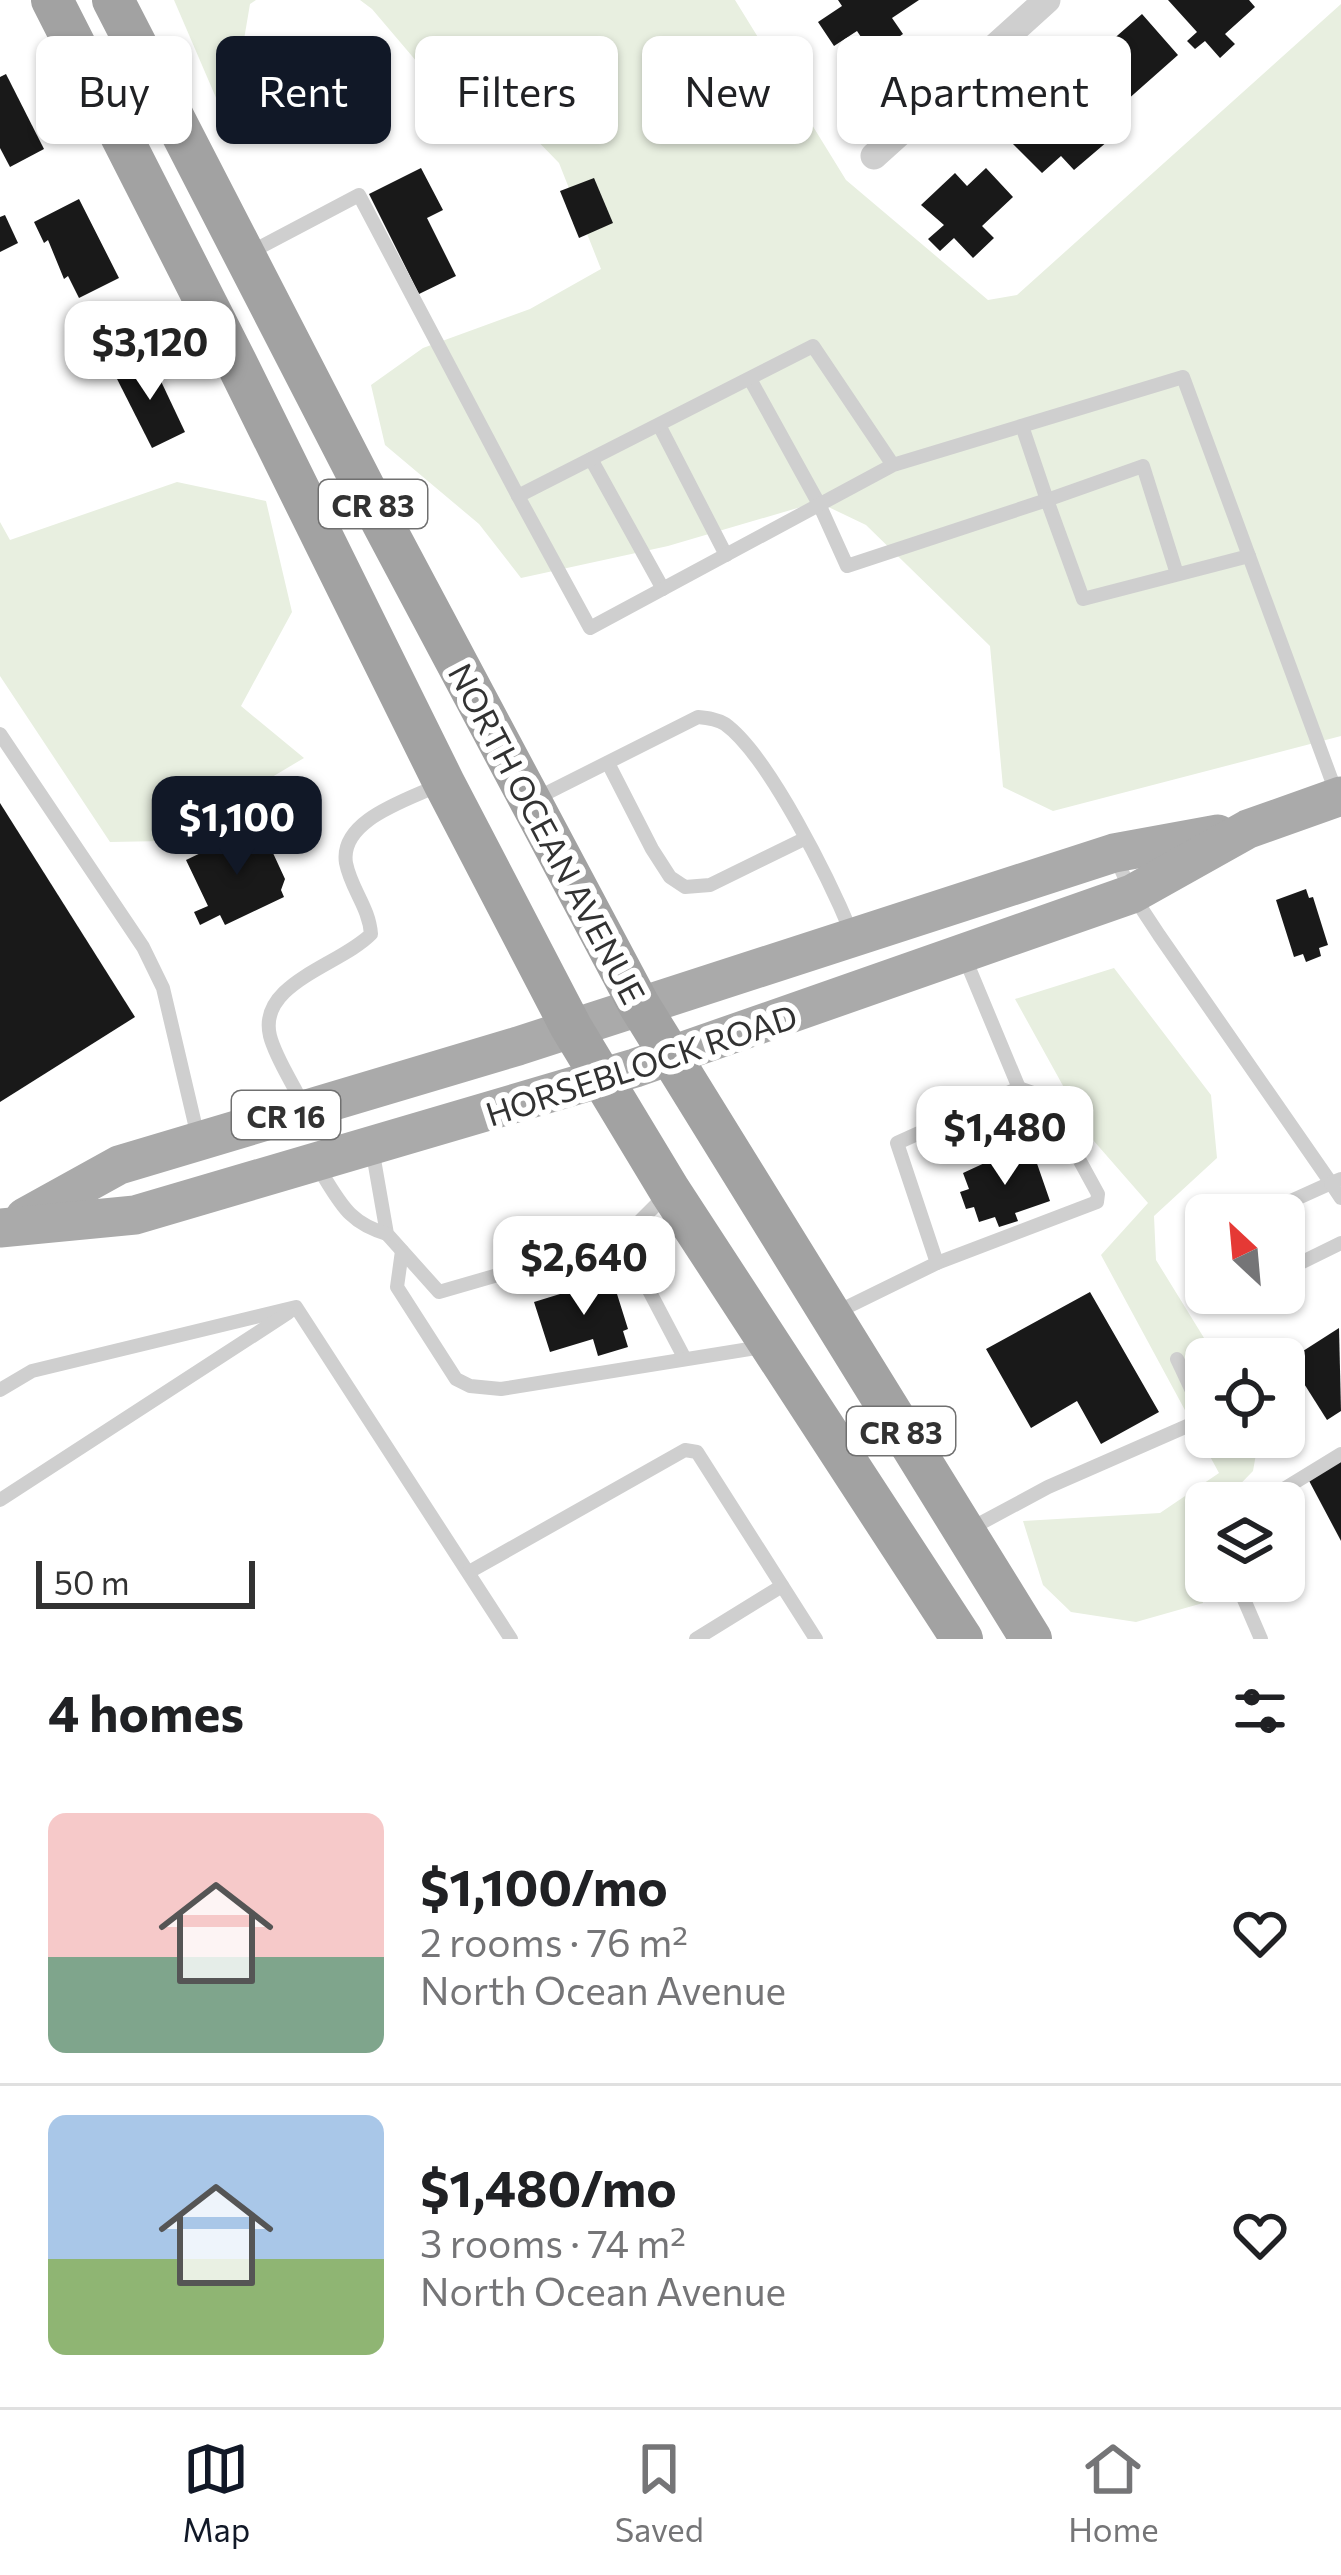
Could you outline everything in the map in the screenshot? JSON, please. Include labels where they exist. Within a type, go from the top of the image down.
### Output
[{"type":"highway","name":"NORTH OCEAN AVENUE","points":[[52,0],[571,1028],[670,1191],[962,1639]]},
{"type":"highway","name":"NORTH OCEAN AVENUE","points":[[112,0],[639,1005],[1030,1639]]},
{"type":"main road","name":"HORSEBLOCK ROAD","points":[[3,1220],[119,1166],[571,1028],[1114,853],[1249,829],[1340,798]]},
{"type":"main road","name":"HORSEBLOCK ROAD","points":[[3,1220],[135,1215],[669,1058],[1132,893],[1249,829]]},
{"type":"street","points":[[874,156],[1031,5]]},
{"type":"lane","points":[[244,256],[358,195],[590,628],[892,465],[1183,377],[1340,798]]},
{"type":"lane","points":[[518,496],[813,346],[892,465]]},
{"type":"lane","points":[[750,379],[820,504],[847,566],[1143,466],[1177,574]]},
{"type":"lane","points":[[658,425],[726,555]]},
{"type":"lane","points":[[1022,426],[1083,599],[1249,556]]},
{"type":"lane","points":[[591,459],[663,589]]},
{"type":"lane","points":[[531,801],[698,717],[720,720],[745,742],[804,839],[853,936]]},
{"type":"lane","points":[[0,734],[143,947],[163,988],[199,1142]]},
{"type":"lane","points":[[608,763],[652,849],[670,877],[685,887],[710,885],[804,839]]},
{"type":"lane","points":[[306,1110],[269,1033],[272,1005],[289,986],[355,950],[370,934],[370,916],[346,862],[350,839],[367,820],[444,783]]},
{"type":"lane","points":[[1114,853],[1132,893],[1336,1181],[1341,1198]]},
{"type":"lane","points":[[964,956],[1019,1088]]},
{"type":"lane","points":[[829,1316],[937,1262],[1097,1202],[1098,1194],[1045,1097],[1019,1088],[897,1143],[937,1262]]},
{"type":"lane","points":[[372,1148],[387,1234]]},
{"type":"lane","points":[[316,1164],[344,1209],[361,1226],[387,1234],[439,1292],[622,1240],[670,1191]]},
{"type":"lane","points":[[1305,1195],[1336,1181]]},
{"type":"lane","points":[[622,1240],[685,1359]]},
{"type":"lane","points":[[1305,1261],[1341,1243]]},
{"type":"lane","points":[[402,1251],[397,1287],[456,1379],[470,1386],[501,1389],[772,1346]]},
{"type":"lane","points":[[0,1390],[32,1371],[296,1307]]},
{"type":"lane","points":[[0,1500],[296,1307]]},
{"type":"lane","points":[[296,1307],[511,1639]]},
{"type":"lane","points":[[964,1532],[1048,1487],[1201,1420],[1202,1412],[1177,1358]]},
{"type":"lane","points":[[469,1572],[685,1450],[697,1452],[816,1639]]},
{"type":"lane","points":[[1295,1482],[1341,1454]]},
{"type":"lane","points":[[696,1639],[782,1586]]},
{"type":"lane","points":[[1245,1602],[1261,1639]]},
{"type":"green space","points":[[174,0],[256,0],[250,4],[245,36],[216,36],[216,98]]},
{"type":"green space","points":[[360,0],[735,0],[757,36],[642,36],[642,144],[813,144],[813,126],[846,180],[988,300],[1017,295],[1341,4],[1341,736],[1053,811],[1003,787],[990,646],[866,525],[818,502],[668,546],[521,578],[479,524],[385,445],[371,385],[423,348],[530,309],[601,269],[559,163],[541,144],[618,144],[618,36],[415,36],[415,60]]},
{"type":"green space","points":[[177,482],[266,501],[292,612],[241,706],[304,758],[164,841],[110,842],[0,676],[0,522],[10,540]]},
{"type":"green space","points":[[1114,968],[1211,1095],[1217,1158],[1154,1216],[1156,1260],[1185,1314],[1204,1338],[1185,1338],[1185,1410],[1101,1255],[1148,1203],[1093,1140],[1015,999]]},
{"type":"green space","points":[[1211,1458],[1255,1458],[1253,1471],[1242,1482],[1206,1482],[1219,1473]]},
{"type":"green space","points":[[1185,1496],[1185,1602],[1203,1603],[1136,1622],[1071,1612],[1043,1585],[1023,1521],[1160,1513]]},
{"type":"building","points":[[838,0],[919,0],[892,18],[900,36],[860,36],[857,31],[837,36],[834,46],[818,22],[842,6]]},
{"type":"building","points":[[1168,0],[1249,0],[1255,7],[1225,34],[1235,44],[1220,58],[1205,41],[1195,49],[1187,41],[1197,32]]},
{"type":"building","points":[[1142,14],[1178,55],[1131,97],[1131,36],[1117,36]]},
{"type":"building","points":[[6,74],[36,133],[36,144],[44,149],[10,167],[0,148],[0,77]]},
{"type":"building","points":[[1013,144],[1104,144],[1074,170],[1061,156],[1042,173]]},
{"type":"building","points":[[421,168],[443,210],[427,218],[456,276],[419,294],[369,194]]},
{"type":"building","points":[[986,168],[1013,197],[982,226],[994,238],[973,258],[954,238],[940,251],[928,239],[944,225],[921,205],[955,173],[967,186]]},
{"type":"building","points":[[594,178],[613,223],[579,238],[560,191]]},
{"type":"building","points":[[79,199],[119,278],[79,298],[34,222]]},
{"type":"building","points":[[5,215],[18,243],[0,252],[0,217]]},
{"type":"building","points":[[150,358],[185,432],[152,448],[115,375]]},
{"type":"building","points":[[0,803],[135,1017],[0,1102]]},
{"type":"building","points":[[253,828],[267,840],[285,879],[284,897],[225,925],[220,915],[200,925],[194,912],[208,906],[186,860]]},
{"type":"building","points":[[1306,889],[1328,945],[1319,948],[1321,956],[1306,962],[1303,954],[1294,957],[1276,900]]},
{"type":"building","points":[[1033,1152],[1050,1201],[1015,1213],[1018,1221],[999,1227],[995,1217],[979,1222],[974,1207],[966,1209],[960,1192],[969,1189],[963,1173],[1004,1154],[1006,1161]]},
{"type":"building","points":[[612,1278],[628,1329],[623,1331],[628,1347],[598,1356],[593,1339],[550,1352],[534,1302]]},
{"type":"building","points":[[1090,1292],[1159,1412],[1101,1444],[1077,1401],[1031,1428],[986,1349]]},
{"type":"building","points":[[1339,1328],[1341,1411],[1327,1420],[1305,1385],[1305,1350]]},
{"type":"building","points":[[1341,1456],[1341,1541],[1307,1477]]}]
